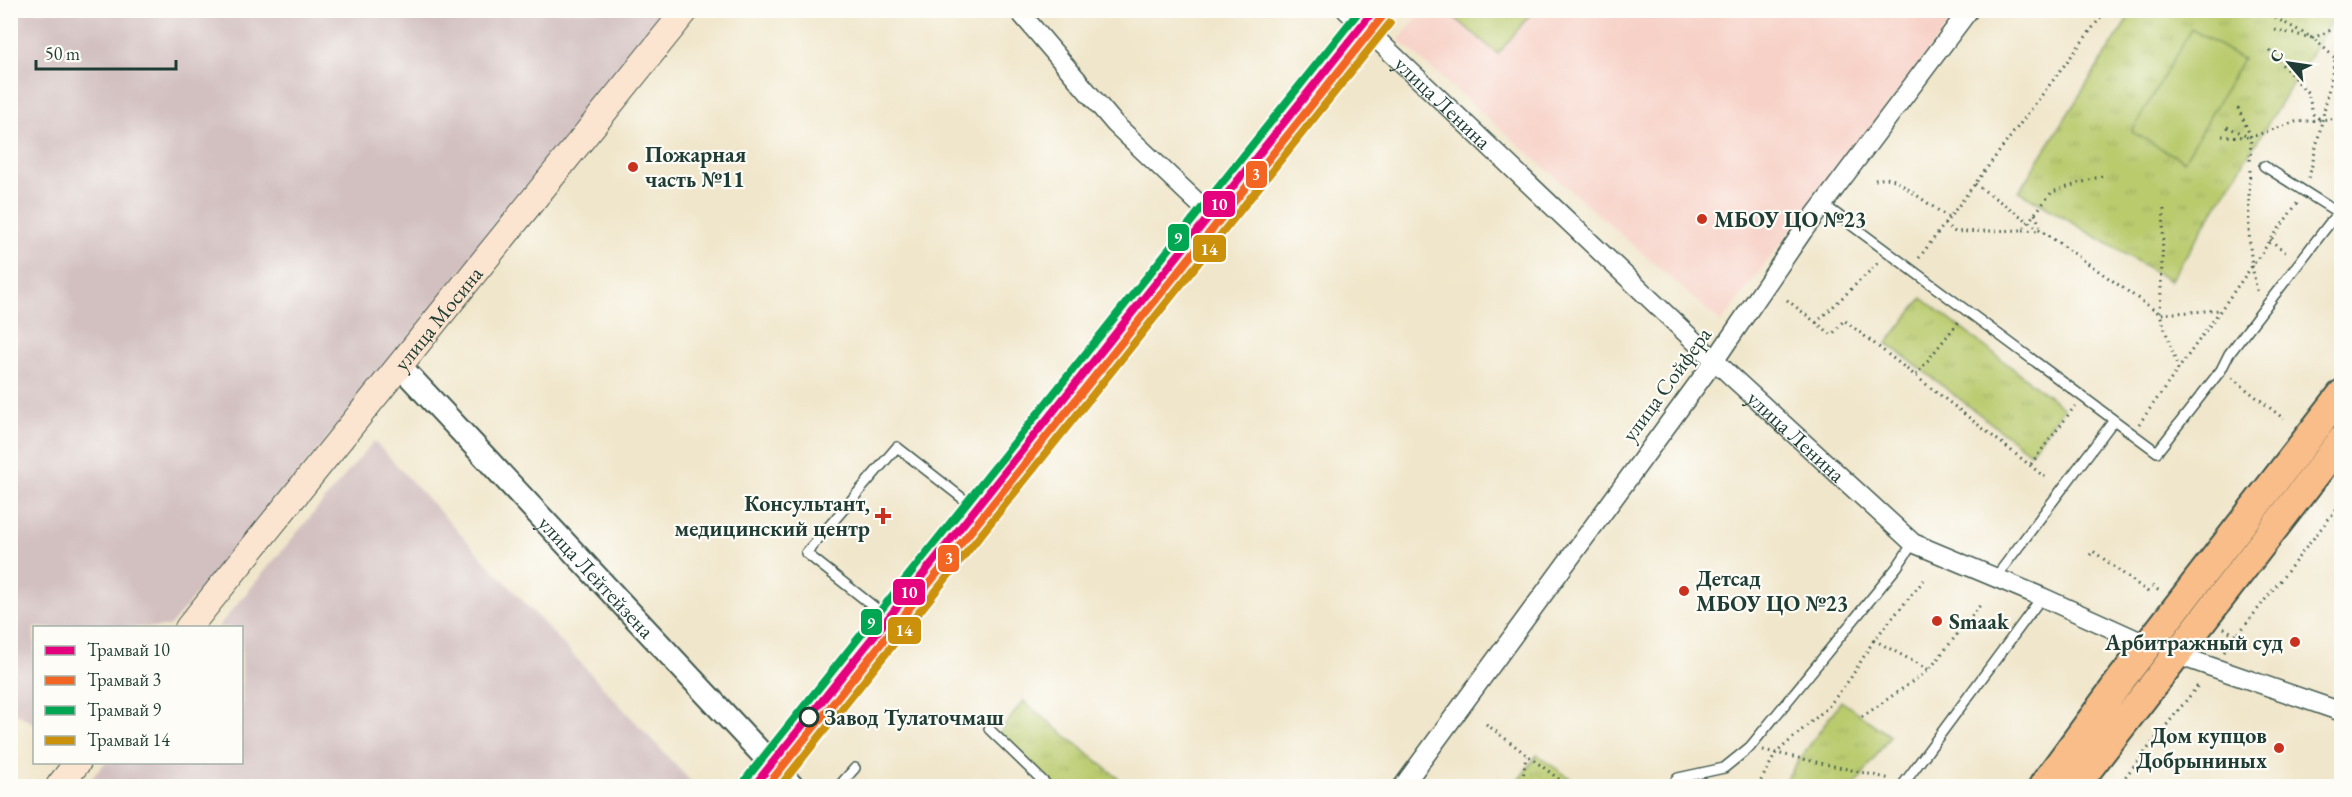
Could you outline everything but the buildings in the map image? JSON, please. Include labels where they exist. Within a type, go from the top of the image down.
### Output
[{"type":"main road","name":"улица Мосина","points":[[189,626],[686,10]]},
{"type":"main road","points":[[2043,786],[2148,645],[2342,394]]},
{"type":"main road","points":[[2075,786],[2342,440]]},
{"type":"main road","name":"улица Ленина","points":[[2148,645],[2176,655]]},
{"type":"main road","points":[[59,786],[76,764]]},
{"type":"street","points":[[1018,10],[1115,124],[1215,219]]},
{"type":"street","name":"улица Ленина","points":[[1346,10],[1715,360],[1913,543],[2042,597],[2148,645]]},
{"type":"street","points":[[767,778],[1380,10]]},
{"type":"street","name":"улица Сойфера","points":[[1403,786],[1715,360],[1823,204],[1970,10]]},
{"type":"street","name":"улица Лейтейзена","points":[[400,366],[767,778],[792,786]]},
{"type":"street","name":"улица Ленина","points":[[2176,655],[2342,712]]},
{"type":"lane","points":[[1823,204],[2157,452],[2222,370],[2229,354],[2339,210],[2264,166]]},
{"type":"lane","points":[[1995,578],[2114,420]]},
{"type":"lane","points":[[892,621],[806,553],[897,447],[980,512]]},
{"type":"lane","points":[[1671,786],[1678,778],[1724,768],[1749,747],[1897,567],[1913,543]]},
{"type":"lane","points":[[1904,784],[2042,597]]},
{"type":"lane","points":[[989,729],[1048,786]]},
{"type":"lane","points":[[839,786],[855,768]]},
{"type":"path","points":[[1910,269],[2106,10]]},
{"type":"path","points":[[2270,15],[2313,38],[2342,64]]},
{"type":"path","points":[[2275,30],[2313,38],[2342,25]]},
{"type":"path","points":[[2132,433],[2306,191],[2335,60],[2342,48]]},
{"type":"path","points":[[2270,51],[2308,93],[2313,114],[2322,121]]},
{"type":"path","points":[[2238,108],[2251,137],[2248,225],[2251,267],[2262,310]]},
{"type":"path","points":[[2222,136],[2251,137],[2295,122],[2342,118]]},
{"type":"path","points":[[2227,127],[2251,137]]},
{"type":"path","points":[[2022,230],[2052,192],[2102,176]]},
{"type":"path","points":[[1875,180],[1886,178],[1894,180],[1949,218]]},
{"type":"path","points":[[1975,184],[2160,314],[2220,310]]},
{"type":"path","points":[[2164,209],[2160,314],[2178,369]]},
{"type":"path","points":[[2035,213],[2042,231]]},
{"type":"path","points":[[1944,225],[1955,232],[2042,231]]},
{"type":"path","points":[[2270,240],[2299,262]]},
{"type":"path","points":[[1816,323],[1877,264],[1898,260]]},
{"type":"path","points":[[1787,300],[1832,335],[1844,320],[2045,477]]},
{"type":"path","points":[[1916,375],[1967,311]]},
{"type":"path","points":[[2222,370],[2284,419]]},
{"type":"path","points":[[2031,464],[2082,396]]},
{"type":"path","points":[[2237,636],[2342,502]]},
{"type":"path","points":[[2090,555],[2093,551],[2148,592]]},
{"type":"path","points":[[1758,786],[1774,752],[1828,707],[1850,679],[1874,640],[1924,580]]},
{"type":"path","points":[[1862,717],[1929,670],[1981,604]]},
{"type":"path","points":[[1874,640],[1929,670]]},
{"type":"path","points":[[2118,786],[2176,712]]},
{"type":"path","points":[[1486,724],[1568,786]]},
{"type":"path","points":[[1774,752],[1904,784]]},
{"type":"path","points":[[1522,786],[1526,754]]},
{"type":"shaded area","points":[[10,11],[665,11],[364,395],[170,626],[33,626],[33,723],[10,709]]},
{"type":"shaded area","name":"МБОУ ЦО №23","points":[[1422,11],[1959,11],[1721,322],[1399,40]]},
{"type":"shaded area","points":[[374,441],[695,786],[85,786],[104,764],[243,764],[243,626],[219,626]]},
{"type":"green space","points":[[1447,11],[1533,11],[1498,54]]},
{"type":"green space","points":[[2133,11],[2338,11],[2170,281],[2019,191]]},
{"type":"green space","points":[[2191,29],[2243,59],[2184,161],[2132,132]]},
{"type":"green space","points":[[1922,298],[2064,408],[2030,453],[1887,343]]},
{"type":"green space","points":[[1023,701],[1128,786],[1054,786],[999,734]]},
{"type":"green space","points":[[1841,701],[1890,736],[1855,786],[1781,786]]},
{"type":"green space","points":[[1537,755],[1581,786],[1514,786]]},
{"type":"tram line","name":"9","points":[[746,779],[1360,10]]},
{"type":"tram line","name":"10","points":[[754,786],[1374,10]]},
{"type":"tram line","name":"3","points":[[767,786],[1382,17]]},
{"type":"tram line","name":"14","points":[[780,786],[1390,23]]},
{"type":"place","name":"Пожарная часть №11","points":[[633,167]]},
{"type":"place","name":"МБОУ ЦО №23","points":[[1702,219]]},
{"type":"place","name":"Консультант, медицинский центр","points":[[883,516]]},
{"type":"place","name":"Детсад МБОУ ЦО №23","points":[[1684,591]]},
{"type":"place","name":"Smaak","points":[[1937,621]]},
{"type":"place","name":"Арбитражный суд","points":[[2295,642]]},
{"type":"place","name":"Завод Тулаточмаш","points":[[809,717]]},
{"type":"place","name":"Дом купцов Добрыниных","points":[[2279,748]]}]
